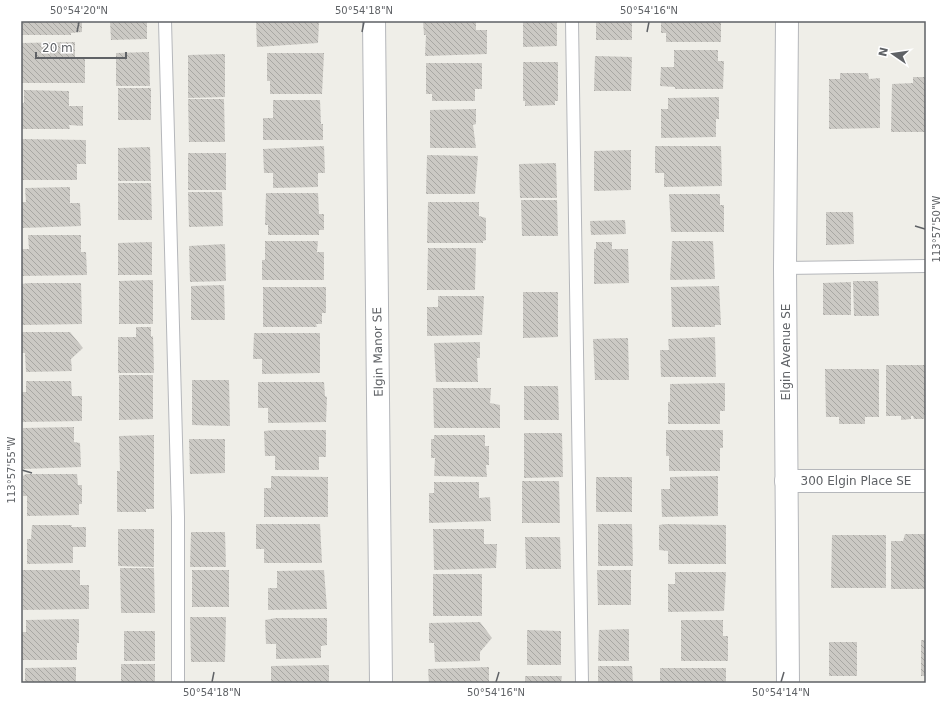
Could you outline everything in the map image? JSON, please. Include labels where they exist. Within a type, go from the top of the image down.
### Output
[{"type":"street","name":"Elgin Manor SE","points":[[374,21],[381,683]]},
{"type":"street","name":"Elgin Avenue SE","points":[[787,21],[785,268],[788,683]]},
{"type":"street","name":"300 Elgin Place SE","points":[[786,481],[926,481]]},
{"type":"lane","points":[[165,21],[178,517],[178,683]]},
{"type":"lane","points":[[572,21],[582,683]]},
{"type":"lane","points":[[785,268],[926,266]]},
{"type":"building","points":[[21,21],[82,21],[82,32],[71,33],[71,35],[21,35]]},
{"type":"building","points":[[110,21],[147,21],[147,39],[111,40]]},
{"type":"building","points":[[256,21],[319,21],[318,43],[257,47]]},
{"type":"building","points":[[423,21],[476,21],[476,30],[487,30],[487,54],[425,56],[426,35],[424,35]]},
{"type":"building","points":[[523,21],[557,21],[557,46],[523,47]]},
{"type":"building","points":[[596,21],[632,21],[632,40],[596,40]]},
{"type":"building","points":[[661,21],[721,21],[721,42],[666,42],[666,33],[661,33]]},
{"type":"building","points":[[75,42],[75,57],[85,57],[85,83],[21,83],[21,43]]},
{"type":"building","points":[[674,50],[718,50],[718,61],[724,61],[723,89],[675,89],[675,87],[660,86],[661,67],[674,67]]},
{"type":"building","points":[[149,52],[150,86],[116,86],[116,53]]},
{"type":"building","points":[[267,53],[324,53],[322,94],[270,94],[270,81],[267,81]]},
{"type":"building","points":[[225,54],[225,97],[188,98],[188,55]]},
{"type":"building","points":[[595,56],[632,57],[631,91],[594,91]]},
{"type":"building","points":[[523,62],[558,62],[558,101],[555,101],[555,105],[525,106],[525,101],[523,101]]},
{"type":"building","points":[[426,63],[482,63],[482,89],[475,89],[475,101],[432,101],[432,94],[426,94]]},
{"type":"building","points":[[840,73],[868,73],[869,79],[880,78],[880,128],[829,129],[829,79],[840,79]]},
{"type":"building","points":[[913,77],[926,77],[926,132],[891,132],[892,84],[913,83]]},
{"type":"building","points":[[118,88],[151,88],[151,120],[118,120]]},
{"type":"building","points":[[24,90],[69,91],[69,106],[83,106],[83,126],[69,125],[70,129],[21,129],[21,103],[24,103]]},
{"type":"building","points":[[719,97],[719,119],[716,119],[716,137],[661,138],[661,109],[668,109],[668,98]]},
{"type":"building","points":[[188,99],[224,99],[225,142],[189,142]]},
{"type":"building","points":[[273,100],[320,100],[323,140],[263,140],[263,118],[273,118]]},
{"type":"building","points":[[476,109],[476,124],[473,125],[476,148],[430,148],[430,110]]},
{"type":"building","points":[[21,139],[86,140],[86,164],[77,164],[77,180],[21,180]]},
{"type":"building","points":[[324,146],[325,173],[318,173],[318,187],[273,188],[273,173],[264,173],[263,149]]},
{"type":"building","points":[[655,146],[721,146],[722,186],[664,187],[664,173],[655,173]]},
{"type":"building","points":[[150,147],[151,181],[118,181],[118,148]]},
{"type":"building","points":[[631,150],[631,190],[594,191],[594,151]]},
{"type":"building","points":[[188,153],[226,153],[226,190],[188,190]]},
{"type":"building","points":[[427,155],[478,156],[475,194],[426,194]]},
{"type":"building","points":[[556,163],[557,198],[520,198],[519,164]]},
{"type":"building","points":[[118,183],[151,183],[152,220],[118,220]]},
{"type":"building","points":[[70,187],[70,203],[80,203],[81,226],[21,228],[21,202],[26,202],[25,188]]},
{"type":"building","points":[[188,192],[222,192],[223,226],[189,227]]},
{"type":"building","points":[[266,193],[318,193],[319,214],[324,214],[324,230],[319,230],[319,235],[268,235],[268,225],[265,225]]},
{"type":"building","points":[[669,194],[720,194],[720,205],[724,205],[724,232],[671,232]]},
{"type":"building","points":[[521,200],[557,200],[558,236],[522,236]]},
{"type":"building","points":[[428,202],[479,202],[479,216],[486,218],[486,240],[483,241],[483,243],[427,243]]},
{"type":"building","points":[[826,212],[853,212],[854,244],[826,245]]},
{"type":"building","points":[[625,220],[626,234],[591,235],[590,221]]},
{"type":"building","points":[[28,235],[81,235],[81,252],[86,252],[87,275],[21,276],[21,249],[29,249]]},
{"type":"building","points":[[265,241],[318,241],[317,252],[324,252],[324,280],[262,280],[262,260],[265,260]]},
{"type":"building","points":[[672,241],[713,241],[715,279],[670,280]]},
{"type":"building","points":[[152,242],[152,275],[118,275],[118,243]]},
{"type":"building","points":[[596,242],[612,242],[612,249],[628,249],[629,283],[594,284],[594,249],[596,249]]},
{"type":"building","points":[[225,244],[226,281],[190,282],[189,246]]},
{"type":"building","points":[[428,248],[476,248],[475,290],[427,290]]},
{"type":"building","points":[[153,280],[153,324],[119,324],[119,281]]},
{"type":"building","points":[[853,281],[878,281],[879,316],[854,316]]},
{"type":"building","points":[[851,282],[851,315],[823,315],[823,283]]},
{"type":"building","points":[[81,283],[82,324],[21,325],[21,284]]},
{"type":"building","points":[[224,285],[225,320],[191,320],[191,286]]},
{"type":"building","points":[[719,286],[721,325],[715,325],[715,327],[672,327],[671,287]]},
{"type":"building","points":[[263,287],[326,287],[326,313],[322,313],[322,324],[316,324],[317,327],[263,327]]},
{"type":"building","points":[[523,292],[558,292],[558,337],[523,338]]},
{"type":"building","points":[[438,296],[484,296],[482,335],[427,336],[427,307],[438,307]]},
{"type":"building","points":[[136,327],[151,327],[151,337],[153,336],[154,373],[118,373],[118,337],[136,337]]},
{"type":"building","points":[[21,332],[70,332],[83,348],[71,359],[72,371],[26,372],[25,353],[21,353]]},
{"type":"building","points":[[254,333],[320,333],[320,373],[262,374],[262,359],[253,359]]},
{"type":"building","points":[[715,337],[716,377],[661,377],[660,350],[669,350],[668,339]]},
{"type":"building","points":[[628,338],[629,380],[595,380],[593,339]]},
{"type":"building","points":[[480,342],[480,358],[477,358],[478,382],[436,382],[434,343]]},
{"type":"building","points":[[886,365],[926,365],[926,415],[924,415],[924,419],[914,419],[913,416],[911,416],[911,419],[901,420],[901,416],[886,416]]},
{"type":"building","points":[[825,369],[879,369],[879,417],[865,417],[865,424],[839,424],[839,417],[826,417]]},
{"type":"building","points":[[119,375],[153,375],[153,419],[119,420]]},
{"type":"building","points":[[192,380],[229,380],[230,426],[192,425]]},
{"type":"building","points":[[26,381],[71,381],[72,396],[82,396],[82,421],[21,422],[22,392],[26,392]]},
{"type":"building","points":[[258,382],[324,382],[325,396],[327,397],[326,422],[268,423],[268,408],[258,408]]},
{"type":"building","points":[[725,383],[725,411],[720,411],[720,424],[668,424],[670,384]]},
{"type":"building","points":[[524,386],[558,386],[559,420],[524,420]]},
{"type":"building","points":[[433,388],[491,388],[490,403],[500,405],[500,428],[434,428]]},
{"type":"building","points":[[74,427],[74,442],[80,443],[81,467],[21,469],[23,428]]},
{"type":"building","points":[[326,430],[326,457],[319,457],[319,470],[275,470],[275,456],[265,456],[264,431]]},
{"type":"building","points":[[666,430],[723,430],[723,448],[720,448],[720,471],[669,471],[669,456],[666,456]]},
{"type":"building","points":[[524,433],[562,433],[563,477],[524,478]]},
{"type":"building","points":[[154,435],[154,509],[146,509],[146,512],[117,512],[117,471],[120,471],[119,436]]},
{"type":"building","points":[[434,435],[485,435],[485,446],[489,446],[489,465],[486,465],[487,477],[434,476],[435,458],[431,458],[431,439],[434,439]]},
{"type":"building","points":[[189,439],[225,439],[225,473],[190,474]]},
{"type":"building","points":[[26,474],[77,474],[78,485],[82,485],[82,504],[79,504],[79,515],[27,516],[27,496],[23,496],[23,476]]},
{"type":"building","points":[[271,476],[328,477],[328,517],[264,517],[264,488],[271,488]]},
{"type":"building","points":[[718,476],[718,516],[662,517],[661,489],[670,489],[670,477]]},
{"type":"building","points":[[596,477],[632,477],[632,512],[596,512]]},
{"type":"building","points":[[522,481],[559,481],[560,523],[522,523]]},
{"type":"building","points":[[434,482],[479,482],[479,498],[490,497],[491,521],[429,523],[429,493],[434,493]]},
{"type":"building","points":[[256,524],[320,524],[322,563],[264,563],[264,549],[256,549]]},
{"type":"building","points":[[598,524],[632,524],[633,566],[598,566]]},
{"type":"building","points":[[32,525],[72,525],[71,527],[86,527],[86,547],[73,547],[73,563],[27,564],[27,539],[31,539]]},
{"type":"building","points":[[659,525],[726,525],[726,564],[668,564],[668,551],[659,550]]},
{"type":"building","points":[[118,529],[154,529],[154,567],[118,566]]},
{"type":"building","points":[[433,529],[484,529],[484,544],[497,544],[496,568],[434,570]]},
{"type":"building","points":[[191,532],[225,532],[226,567],[190,567]]},
{"type":"building","points":[[905,534],[926,534],[926,589],[891,589],[891,541],[903,541]]},
{"type":"building","points":[[832,535],[886,535],[886,588],[831,588]]},
{"type":"building","points":[[525,537],[560,537],[561,569],[526,569]]},
{"type":"building","points":[[120,568],[154,568],[155,613],[121,613]]},
{"type":"building","points":[[22,570],[80,570],[80,585],[89,585],[89,609],[23,610]]},
{"type":"building","points":[[192,570],[229,570],[229,607],[192,607]]},
{"type":"building","points":[[324,570],[327,609],[268,610],[268,588],[277,588],[277,571]]},
{"type":"building","points":[[597,570],[631,570],[631,605],[598,605]]},
{"type":"building","points":[[675,572],[726,572],[724,611],[668,612],[668,584],[675,584]]},
{"type":"building","points":[[433,574],[482,574],[482,616],[433,616]]},
{"type":"building","points":[[190,617],[226,617],[225,662],[191,662]]},
{"type":"building","points":[[276,618],[327,618],[327,645],[321,646],[321,658],[276,659],[276,644],[266,644],[265,620]]},
{"type":"building","points":[[79,619],[77,660],[22,660],[22,632],[26,632],[26,620]]},
{"type":"building","points":[[681,620],[723,620],[723,636],[728,636],[728,661],[681,661]]},
{"type":"building","points":[[480,622],[492,638],[480,652],[480,661],[435,662],[434,643],[429,643],[429,623]]},
{"type":"building","points":[[629,629],[629,661],[598,661],[599,630]]},
{"type":"building","points":[[527,630],[561,631],[561,665],[527,665]]},
{"type":"building","points":[[124,631],[155,631],[155,661],[124,661]]},
{"type":"building","points":[[921,640],[926,640],[926,676],[921,676]]},
{"type":"building","points":[[829,642],[857,642],[857,676],[829,676]]},
{"type":"building","points":[[121,664],[155,664],[155,683],[121,683]]},
{"type":"building","points":[[329,665],[329,683],[271,683],[271,666]]},
{"type":"building","points":[[598,666],[632,666],[633,683],[598,683]]},
{"type":"building","points":[[76,667],[76,683],[25,683],[25,668]]},
{"type":"building","points":[[489,667],[489,683],[429,683],[428,669]]},
{"type":"building","points":[[660,668],[726,668],[726,683],[660,683]]},
{"type":"building","points":[[525,676],[562,676],[561,683],[525,683]]}]
